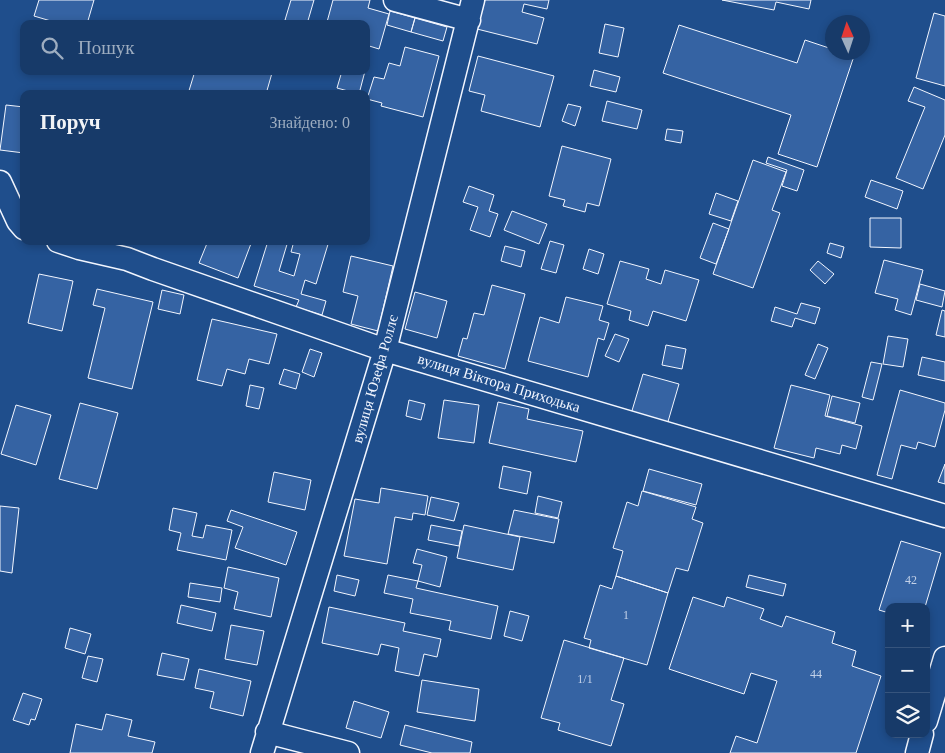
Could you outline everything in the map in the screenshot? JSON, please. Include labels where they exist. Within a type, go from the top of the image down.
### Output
[{"type":"street","points":[[395,0],[471,10]]},
{"type":"street","name":"вулиця Юзефа Роллє","points":[[264,743],[386,350],[471,10]]},
{"type":"street","points":[[0,182],[20,223]]},
{"type":"street","name":"вулиця Віктора Приходька","points":[[70,245],[127,259],[386,350],[945,516]]},
{"type":"street","points":[[930,709],[945,658]]},
{"type":"street","points":[[917,753],[921,738]]},
{"type":"street","points":[[264,743],[348,753]]},
{"type":"building","points":[[39,0],[94,0],[88,20],[48,20],[34,16]]},
{"type":"building","points":[[291,0],[314,0],[308,20],[285,20]]},
{"type":"building","points":[[333,0],[370,0],[368,8],[389,14],[379,49],[370,46],[370,20],[328,20]]},
{"type":"building","points":[[485,0],[549,0],[547,9],[524,4],[522,12],[544,18],[537,44],[477,29]]},
{"type":"building","points":[[722,0],[811,0],[809,9],[776,2],[774,10]]},
{"type":"building","points":[[390,11],[415,18],[411,32],[387,25]]},
{"type":"building","points":[[934,13],[945,16],[945,86],[916,78]]},
{"type":"building","points":[[415,18],[447,27],[443,41],[411,32]]},
{"type":"building","points":[[605,24],[624,28],[618,57],[599,53]]},
{"type":"building","points":[[679,25],[797,63],[805,40],[825,47],[825,60],[853,60],[817,167],[778,154],[791,115],[663,73]]},
{"type":"building","points":[[405,47],[439,56],[423,117],[381,106],[382,103],[370,100],[370,90],[374,77],[384,79],[389,63],[400,66]]},
{"type":"building","points":[[478,56],[554,76],[540,127],[481,111],[485,95],[469,91]]},
{"type":"building","points":[[594,70],[620,77],[616,92],[590,86]]},
{"type":"building","points":[[194,75],[271,75],[267,90],[189,90]]},
{"type":"building","points":[[341,75],[364,75],[360,90],[337,88]]},
{"type":"building","points":[[914,87],[945,100],[945,135],[923,189],[896,178],[925,107],[908,101]]},
{"type":"building","points":[[607,101],[642,110],[637,129],[602,121]]},
{"type":"building","points":[[568,104],[581,107],[575,126],[562,121]]},
{"type":"building","points":[[6,105],[20,107],[20,152],[0,150]]},
{"type":"building","points":[[667,129],[683,131],[681,143],[665,140]]},
{"type":"building","points":[[562,146],[611,159],[599,206],[587,203],[585,212],[563,206],[565,200],[549,196]]},
{"type":"building","points":[[768,157],[804,170],[797,191],[782,186],[787,170],[766,163]]},
{"type":"building","points":[[753,160],[786,172],[772,210],[780,213],[753,288],[713,274]]},
{"type":"building","points":[[871,180],[903,191],[897,209],[865,197]]},
{"type":"building","points":[[469,186],[494,195],[489,211],[498,214],[490,237],[470,230],[478,207],[463,202]]},
{"type":"building","points":[[716,193],[738,201],[731,221],[709,214]]},
{"type":"building","points":[[512,211],[547,224],[539,244],[504,230]]},
{"type":"building","points":[[870,218],[901,218],[901,248],[870,247]]},
{"type":"building","points":[[713,223],[729,229],[716,264],[700,258]]},
{"type":"building","points":[[550,241],[564,245],[556,273],[541,269]]},
{"type":"building","points":[[830,243],[844,247],[841,258],[827,253]]},
{"type":"building","points":[[206,245],[250,245],[238,278],[199,263]]},
{"type":"building","points":[[267,245],[287,245],[279,271],[294,276],[300,254],[291,252],[293,245],[328,245],[316,284],[305,280],[301,294],[326,301],[322,315],[296,307],[299,300],[254,286]]},
{"type":"building","points":[[505,246],[525,251],[521,267],[501,261]]},
{"type":"building","points":[[589,249],[604,254],[598,274],[583,269]]},
{"type":"building","points":[[351,256],[393,266],[378,331],[351,324],[358,296],[343,292]]},
{"type":"building","points":[[884,260],[923,270],[911,315],[895,310],[898,299],[875,293]]},
{"type":"building","points":[[620,261],[649,269],[646,279],[661,284],[665,270],[699,280],[686,321],[653,311],[648,326],[629,320],[631,311],[607,304]]},
{"type":"building","points":[[818,261],[834,274],[825,284],[810,270]]},
{"type":"building","points":[[39,274],[73,281],[62,331],[28,323]]},
{"type":"building","points":[[920,284],[945,291],[942,307],[916,300]]},
{"type":"building","points":[[492,285],[525,294],[505,369],[458,356],[463,338],[467,339],[474,313],[484,315]]},
{"type":"building","points":[[97,289],[153,302],[132,389],[88,378],[105,308],[93,305]]},
{"type":"building","points":[[162,290],[184,295],[180,314],[158,309]]},
{"type":"building","points":[[415,292],[447,301],[437,338],[405,329]]},
{"type":"building","points":[[566,297],[603,306],[599,320],[609,323],[604,340],[598,338],[588,377],[528,361],[540,317],[559,323]]},
{"type":"building","points":[[801,303],[820,308],[815,324],[795,318],[792,327],[771,321],[775,307],[797,314]]},
{"type":"building","points":[[942,310],[945,311],[945,337],[936,335]]},
{"type":"building","points":[[212,319],[277,334],[269,364],[249,359],[245,374],[227,369],[222,386],[197,380]]},
{"type":"building","points":[[615,334],[629,339],[619,362],[605,356]]},
{"type":"building","points":[[888,336],[908,339],[903,367],[883,364]]},
{"type":"building","points":[[818,344],[828,348],[815,379],[805,375]]},
{"type":"building","points":[[666,345],[686,349],[682,369],[662,365]]},
{"type":"building","points":[[310,349],[322,353],[314,377],[302,372]]},
{"type":"building","points":[[922,357],[945,362],[945,381],[918,375]]},
{"type":"building","points":[[871,362],[882,364],[873,400],[862,397]]},
{"type":"building","points":[[284,369],[300,374],[296,389],[279,384]]},
{"type":"building","points":[[643,374],[679,384],[667,425],[631,414]]},
{"type":"building","points":[[250,385],[264,388],[259,409],[246,406]]},
{"type":"building","points":[[791,385],[830,395],[825,416],[862,426],[856,449],[842,445],[840,454],[816,448],[814,458],[774,448]]},
{"type":"building","points":[[900,390],[945,403],[945,410],[935,447],[918,442],[916,449],[901,445],[892,479],[877,475]]},
{"type":"building","points":[[832,396],[860,403],[855,423],[827,416]]},
{"type":"building","points":[[409,400],[425,404],[421,420],[406,416]]},
{"type":"building","points":[[444,400],[479,405],[474,443],[438,438]]},
{"type":"building","points":[[498,402],[529,409],[527,419],[583,431],[576,462],[489,443]]},
{"type":"building","points":[[80,403],[118,413],[97,489],[59,479]]},
{"type":"building","points":[[16,405],[51,415],[36,465],[1,454]]},
{"type":"building","points":[[945,464],[945,484],[938,482]]},
{"type":"building","points":[[503,466],[531,472],[527,494],[499,488]]},
{"type":"building","points":[[649,469],[702,484],[696,505],[643,491]]},
{"type":"building","points":[[274,472],[311,480],[305,510],[268,502]]},
{"type":"building","points":[[381,488],[428,496],[425,515],[413,513],[412,520],[395,517],[387,564],[344,556],[355,499],[379,503]]},
{"type":"building","points":[[642,491],[696,507],[692,519],[703,523],[688,571],[676,568],[668,593],[616,576],[623,551],[613,548],[627,502],[638,506]]},
{"type":"building","points":[[538,496],[562,502],[558,518],[535,513]]},
{"type":"building","points":[[431,497],[459,503],[454,521],[427,515]]},
{"type":"building","points":[[0,506],[19,508],[12,573],[0,571]]},
{"type":"building","points":[[173,508],[197,513],[192,536],[203,538],[206,525],[232,530],[226,560],[177,550],[181,533],[169,530]]},
{"type":"building","points":[[231,510],[297,532],[286,565],[235,548],[243,527],[227,521]]},
{"type":"building","points":[[514,510],[559,519],[554,543],[508,534]]},
{"type":"building","points":[[431,525],[462,531],[459,546],[428,540]]},
{"type":"building","points":[[464,525],[520,537],[513,570],[457,558]]},
{"type":"building","points":[[901,541],[941,553],[926,603],[885,603],[885,612],[879,610]]},
{"type":"building","points":[[417,549],[447,557],[440,587],[418,581],[422,565],[413,563]]},
{"type":"building","points":[[228,567],[279,578],[271,617],[234,609],[238,592],[224,588]]},
{"type":"building","points":[[337,575],[359,580],[355,596],[334,591]]},
{"type":"building","points":[[388,575],[418,581],[416,588],[498,606],[491,639],[449,630],[451,621],[410,613],[413,599],[384,593]]},
{"type":"building","points":[[749,575],[786,584],[783,596],[746,587]]},
{"type":"building","points":[[616,576],[668,593],[647,665],[589,648],[591,640],[584,638],[600,585],[612,589]]},
{"type":"building","points":[[190,583],[222,588],[220,602],[188,597]]},
{"type":"building","points":[[693,597],[724,607],[727,597],[764,609],[760,619],[782,627],[786,616],[835,632],[832,643],[856,651],[852,666],[881,676],[856,753],[730,753],[736,736],[757,743],[777,681],[751,673],[744,694],[669,669]]},
{"type":"building","points":[[181,605],[216,613],[212,631],[177,623]]},
{"type":"building","points":[[329,607],[405,623],[403,631],[441,639],[437,657],[424,654],[419,676],[395,671],[399,648],[381,644],[378,655],[322,643]]},
{"type":"building","points":[[510,611],[529,616],[522,641],[504,636]]},
{"type":"building","points":[[231,625],[264,631],[257,665],[225,659]]},
{"type":"building","points":[[70,628],[91,634],[85,654],[65,648]]},
{"type":"building","points":[[564,640],[624,658],[611,700],[624,704],[611,746],[558,730],[560,723],[541,718]]},
{"type":"building","points":[[162,653],[189,659],[184,680],[157,675]]},
{"type":"building","points":[[88,656],[103,659],[97,682],[82,678]]},
{"type":"building","points":[[199,669],[251,681],[243,716],[210,708],[214,692],[195,688]]},
{"type":"building","points":[[422,680],[479,689],[475,721],[417,712]]},
{"type":"building","points":[[23,693],[42,699],[35,720],[31,719],[29,725],[13,720]]},
{"type":"building","points":[[354,701],[389,712],[381,738],[346,728]]},
{"type":"building","points":[[106,714],[132,720],[128,736],[155,742],[152,753],[70,753],[76,724],[102,730]]},
{"type":"building","points":[[405,725],[472,742],[470,753],[432,753],[400,745]]}]
